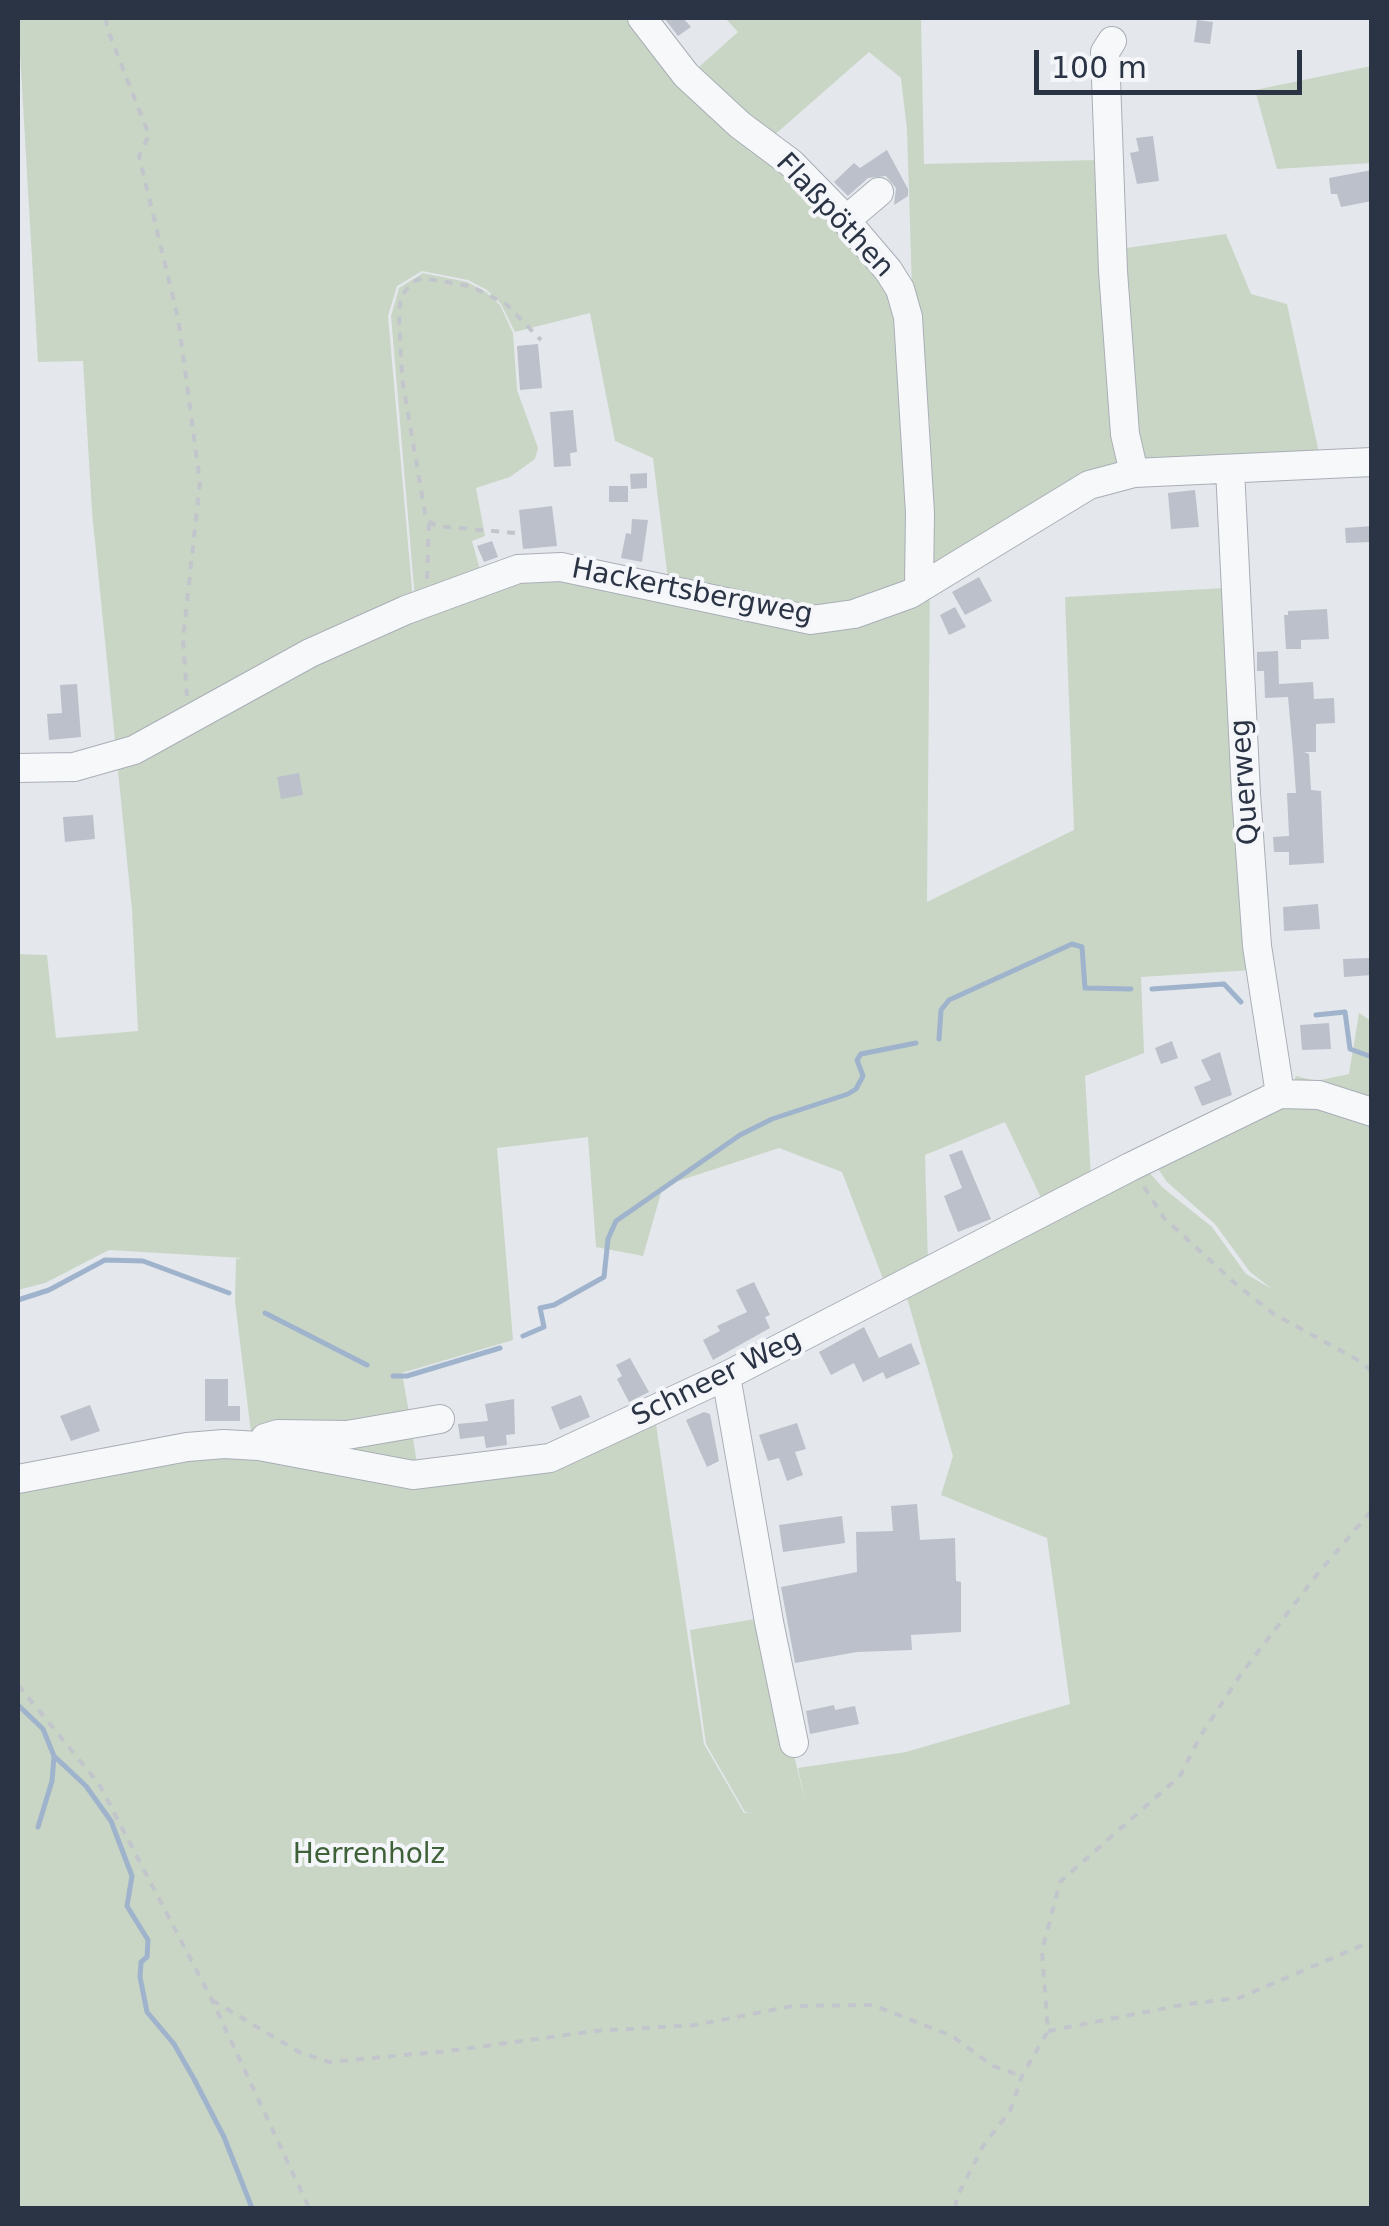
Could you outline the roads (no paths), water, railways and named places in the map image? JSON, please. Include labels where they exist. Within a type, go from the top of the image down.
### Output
[{"type":"street","name":"Flaßpöthen","points":[[642,18],[686,75],[740,124],[791,162],[846,220],[894,280],[908,317],[920,513],[919,586]]},
{"type":"street","points":[[1112,42],[1105,52],[1114,271],[1125,434],[1134,473]]},
{"type":"street","points":[[846,220],[878,192]]},
{"type":"street","name":"Hackertsbergweg","points":[[18,768],[74,767],[134,750],[310,653],[426,602],[532,567],[561,567],[811,620],[888,604],[1089,486],[1134,473],[1372,462]]},
{"type":"street","name":"Querweg","points":[[1230,469],[1257,946],[1280,1094]]},
{"type":"street","points":[[1280,1094],[1318,1094],[1372,1112]]},
{"type":"street","name":"Schneer Weg","points":[[18,1480],[187,1447],[224,1444],[259,1446],[413,1475],[550,1458],[726,1376],[1280,1094]]},
{"type":"street","points":[[726,1376],[794,1743]]},
{"type":"street","points":[[259,1446],[261,1439],[278,1434],[347,1435],[440,1419]]},
{"type":"waterway","points":[[939,1039],[941,1010],[949,1000],[1072,944],[1082,947],[1085,988],[1131,989]]},
{"type":"waterway","points":[[1152,989],[1224,984],[1241,1002]]},
{"type":"waterway","points":[[1316,1015],[1345,1012],[1350,1049],[1372,1057]]},
{"type":"waterway","points":[[523,1336],[544,1327],[540,1308],[554,1305],[604,1277],[608,1239],[616,1221],[740,1135],[772,1119],[856,1089],[863,1076],[857,1060],[861,1054],[916,1043]]},
{"type":"waterway","points":[[18,1300],[49,1290],[105,1260],[143,1261],[229,1293]]},
{"type":"waterway","points":[[265,1313],[367,1365]]},
{"type":"waterway","points":[[393,1376],[407,1376],[500,1348]]},
{"type":"waterway","points":[[18,1705],[43,1729],[54,1756],[86,1786],[111,1821],[132,1876],[127,1906],[148,1940],[140,1977],[147,2012],[174,2044],[194,2079],[224,2137],[252,2208]]},
{"type":"waterway","points":[[38,1827],[52,1781],[54,1757]]},
{"type":"park label","name":"Herrenholz","points":[[369,1856]]}]
